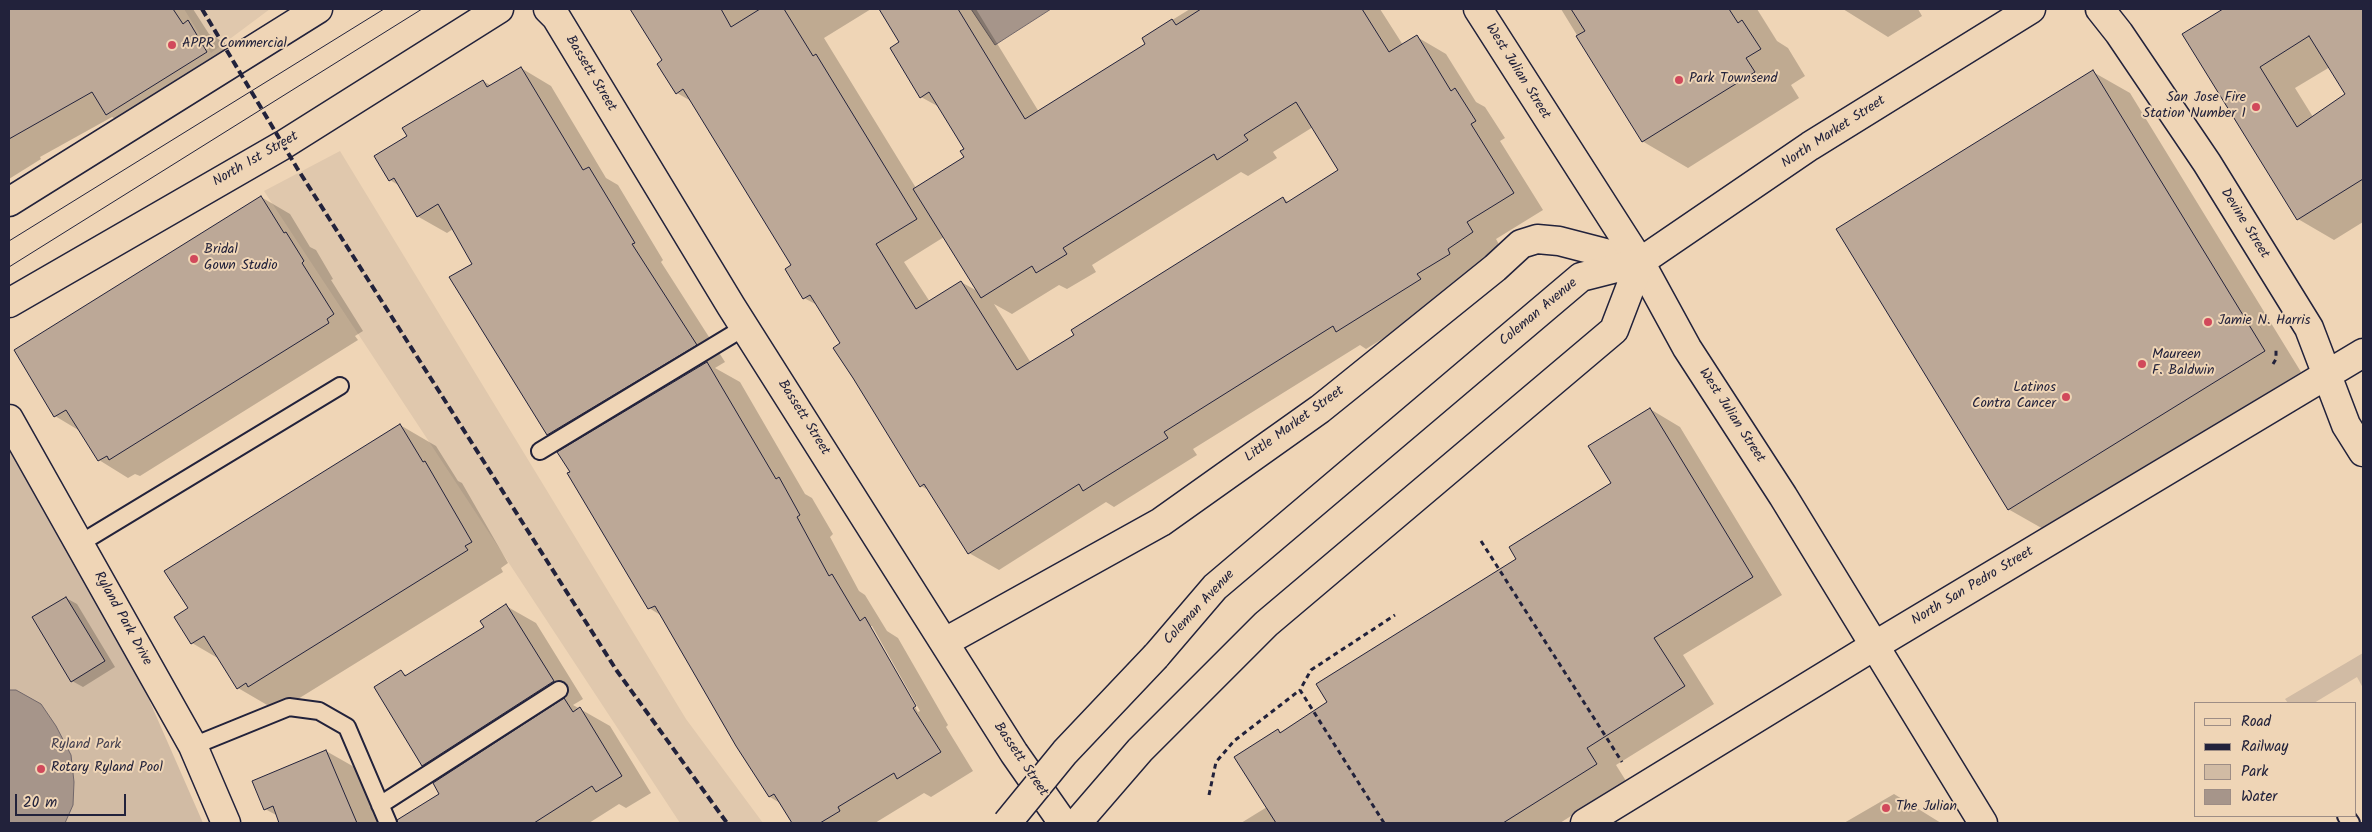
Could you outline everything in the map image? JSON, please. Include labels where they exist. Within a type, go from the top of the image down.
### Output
[{"type":"street","points":[[9,202],[318,9]]},
{"type":"street","name":"North 1st Street","points":[[9,303],[283,145],[499,9]]},
{"type":"street","name":"Bassett Street","points":[[548,9],[556,17],[745,327],[1014,753],[1063,823]]},
{"type":"street","name":"West Julian Street","points":[[1478,9],[1640,262],[1687,348],[1783,496],[1983,823]]},
{"type":"street","name":"North Market Street","points":[[1640,262],[1810,146],[2031,9]]},
{"type":"street","name":"Devine Street","points":[[2100,9],[2120,33],[2207,163],[2309,328],[2346,425],[2363,452]]},
{"type":"street","name":"Little Market Street","points":[[944,642],[1161,522],[1320,409],[1521,244],[1537,239],[1558,241],[1640,262]]},
{"type":"street","points":[[1077,823],[1140,750],[1266,624],[1614,330],[1640,262]]},
{"type":"street","name":"Coleman Avenue","points":[[1007,823],[1066,752],[1156,656],[1215,587],[1581,277],[1640,262]]},
{"type":"street","name":"North San Pedro Street","points":[[1585,823],[1874,646],[2363,353]]},
{"type":"street","name":"Ryland Park Drive","points":[[9,419],[193,746],[226,823]]},
{"type":"lane","points":[[540,451],[745,327]]},
{"type":"lane","points":[[79,544],[340,386]]},
{"type":"lane","points":[[380,805],[559,690]]},
{"type":"lane","points":[[193,746],[289,707],[319,711],[347,727],[388,823]]},
{"type":"path","points":[[2273,364],[2276,359],[2276,349]]},
{"type":"path","points":[[1481,541],[1640,790]]},
{"type":"path","points":[[1209,795],[1216,762],[1234,741],[1300,690],[1311,670],[1395,615]]},
{"type":"path","points":[[1300,690],[1384,823]]},
{"type":"shaded area","points":[[184,9],[270,9],[211,53]]},
{"type":"shaded area","points":[[340,151],[686,719],[763,823],[680,823],[264,191]]},
{"type":"green space","name":"Ryland Park","points":[[9,449],[80,574],[129,654],[203,823],[9,823]]},
{"type":"green space","points":[[2363,653],[2363,688],[2357,677],[2316,702],[2287,702],[2285,699]]},
{"type":"water","points":[[971,9],[1051,9],[995,45]]},
{"type":"water","name":"Rotary Ryland Pool","points":[[9,690],[16,690],[41,704],[56,726],[71,755],[74,782],[73,805],[65,823],[9,823]]},
{"type":"building","points":[[9,9],[173,9],[183,24],[188,20],[207,52],[106,115],[92,92],[9,139]]},
{"type":"building","points":[[630,9],[721,9],[731,27],[760,9],[784,9],[813,56],[816,54],[917,219],[876,244],[916,309],[961,281],[1017,370],[1074,335],[1071,330],[1283,197],[1286,203],[1338,170],[1296,102],[1244,135],[1248,140],[1217,160],[1214,154],[1063,248],[1067,254],[1036,273],[1032,266],[981,298],[913,189],[964,157],[960,151],[964,149],[929,92],[920,98],[890,48],[899,42],[879,9],[958,9],[1025,119],[1145,44],[1142,38],[1172,19],[1176,25],[1201,9],[1362,9],[1389,52],[1417,35],[1451,91],[1455,88],[1476,121],[1471,124],[1514,193],[1467,222],[1473,232],[1448,249],[1450,254],[1417,274],[1421,279],[1336,332],[1333,326],[1164,432],[1168,438],[1083,491],[1079,484],[968,554],[924,484],[920,487],[833,348],[840,343],[810,295],[803,299],[785,269],[791,265],[683,89],[676,94],[657,64],[662,60]]},
{"type":"building","name":"Park Townsend","points":[[1571,9],[1729,9],[1738,23],[1742,20],[1761,49],[1746,58],[1755,72],[1642,142],[1576,36],[1585,31]]},
{"type":"building","name":"San Jose Fire Station Number 1","points":[[2223,9],[2363,9],[2363,179],[2297,220],[2182,34]],"holes":[[[2309,36],[2345,94],[2297,127],[2260,67]]]},
{"type":"building","points":[[521,67],[583,170],[589,167],[635,243],[632,244],[697,345],[547,435],[449,277],[472,264],[438,204],[417,217],[394,178],[389,181],[374,156],[407,136],[402,128],[483,80],[487,87]]},
{"type":"building","points":[[2093,70],[2265,351],[2008,510],[1836,229]]},
{"type":"building","points":[[261,196],[304,261],[302,263],[334,314],[327,319],[329,323],[109,460],[107,456],[98,461],[66,410],[54,417],[14,350]]},
{"type":"building","points":[[707,362],[776,479],[779,477],[800,515],[797,517],[829,576],[832,574],[860,621],[865,617],[916,706],[913,708],[941,752],[897,779],[894,773],[838,807],[840,811],[820,823],[792,823],[774,794],[769,797],[736,746],[655,606],[648,609],[567,473],[570,472],[557,452]]},
{"type":"building","points":[[1650,408],[1753,577],[1654,638],[1685,686],[1587,748],[1597,764],[1503,823],[1276,823],[1234,757],[1278,729],[1280,733],[1327,702],[1316,684],[1516,559],[1509,547],[1611,483],[1588,446]]},
{"type":"building","points":[[400,424],[423,462],[425,461],[472,542],[465,546],[468,550],[248,687],[246,683],[237,689],[204,636],[191,644],[174,617],[188,608],[164,571]]},
{"type":"building","points":[[66,597],[105,661],[71,682],[32,617]]},
{"type":"building","points":[[506,604],[554,681],[422,766],[374,687],[401,670],[405,676],[484,627],[480,621]]},
{"type":"building","points":[[564,698],[573,712],[580,707],[622,776],[596,792],[592,786],[534,823],[398,823],[397,820],[439,794],[433,783]]},
{"type":"building","points":[[326,750],[357,823],[279,823],[273,806],[264,810],[252,781]]},
{"type":"tram line","points":[[9,241],[384,9]]},
{"type":"tram line","points":[[9,267],[422,9]]},
{"type":"railway","points":[[202,9],[297,168],[617,671],[727,823]]},
{"type":"place","name":"APPR Commercial","points":[[172,45]]},
{"type":"place","name":"Park Townsend","points":[[1679,80]]},
{"type":"place","name":"San Jose Fire Station Number 1","points":[[2256,107]]},
{"type":"place","name":"Bridal Gown Studio","points":[[194,259]]},
{"type":"place","name":"Jamie N. Harris","points":[[2208,322]]},
{"type":"place","name":"Maureen F. Baldwin","points":[[2142,364]]},
{"type":"place","name":"Latinos Contra Cancer","points":[[2066,397]]},
{"type":"place","name":"Rotary Ryland Pool","points":[[41,769]]},
{"type":"place","name":"The Julian","points":[[1886,808]]}]
